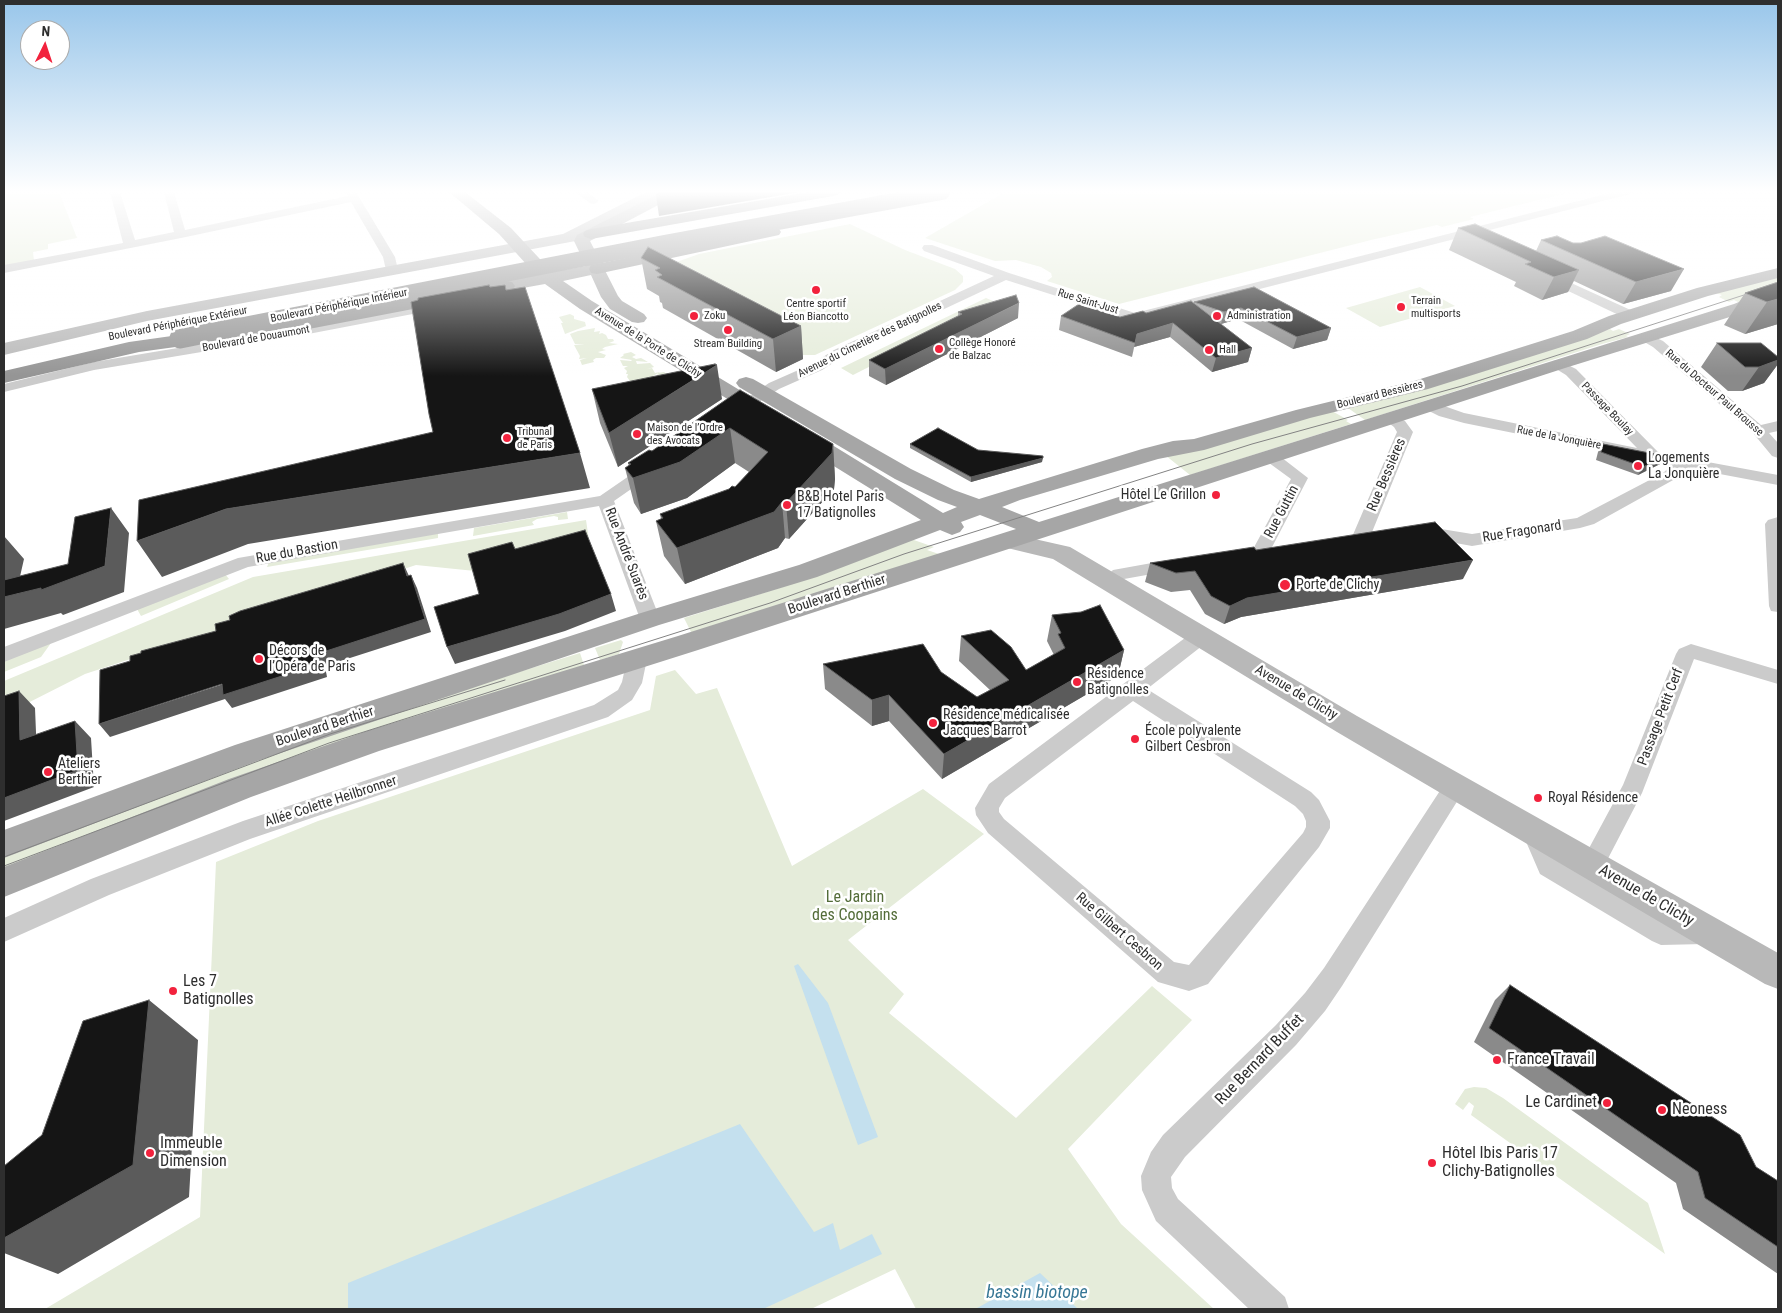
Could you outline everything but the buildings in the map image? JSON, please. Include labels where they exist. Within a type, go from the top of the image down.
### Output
[{"type":"highway","name":"Boulevard Périphérique Extérieur","points":[[4,360],[179,330],[570,253]]},
{"type":"highway","name":"Boulevard Périphérique Intérieur","points":[[4,377],[129,348],[179,330],[607,253]]},
{"type":"highway","points":[[596,269],[671,253]]},
{"type":"highway","points":[[129,348],[314,322],[506,286]]},
{"type":"main road","points":[[4,348],[147,316],[480,253]]},
{"type":"main road","name":"Avenue de la Porte de Clichy","points":[[525,253],[549,279],[586,305],[756,398],[946,495],[1037,530]]},
{"type":"main road","name":"Avenue de la Porte de Clichy","points":[[588,253],[616,305],[941,522],[981,537],[1008,541]]},
{"type":"main road","points":[[506,286],[596,269]]},
{"type":"main road","name":"Boulevard Bessières","points":[[979,507],[1012,495],[1150,454],[1196,445],[1303,414],[1383,396],[1436,381],[1580,335],[1621,318],[1712,289],[1748,282],[1778,273]]},
{"type":"main road","name":"Boulevard Bessières","points":[[1037,530],[1740,308],[1778,291]]},
{"type":"main road","points":[[1621,318],[1646,337]]},
{"type":"main road","name":"Boulevard Berthier","points":[[4,844],[246,753],[650,619],[808,571],[979,507]]},
{"type":"main road","name":"Boulevard Berthier","points":[[4,882],[240,788],[379,739],[637,659],[1008,541],[1037,530]]},
{"type":"main road","name":"Avenue de Clichy","points":[[1037,530],[1056,545],[1061,553]]},
{"type":"main road","name":"Avenue de Clichy","points":[[1008,541],[1061,553],[1200,637],[1778,972]]},
{"type":"main road","points":[[637,659],[650,619]]},
{"type":"street","points":[[4,269],[87,253]]},
{"type":"street","points":[[387,253],[392,270]]},
{"type":"street","name":"Rue Saint-Just","points":[[943,253],[1005,276],[1135,317],[1387,253]]},
{"type":"street","points":[[1536,271],[1621,318]]},
{"type":"street","name":"Avenue du Cimetière des Batignolles","points":[[756,398],[774,386],[816,367],[839,353],[1005,276]]},
{"type":"street","name":"Boulevard de Douaumont","points":[[4,388],[94,366],[303,331],[484,297],[506,286]]},
{"type":"street","name":"Rue du Docteur Paul Brousse","points":[[1646,337],[1658,344],[1758,430],[1778,453]]},
{"type":"street","name":"Passage Boulay","points":[[1558,364],[1571,372],[1654,457]]},
{"type":"street","points":[[721,419],[756,398]]},
{"type":"street","name":"Rue de la Jonquière","points":[[1430,406],[1444,413],[1464,418],[1778,480]]},
{"type":"street","name":"Rue Bessières","points":[[1361,537],[1405,432],[1400,424],[1390,418]]},
{"type":"street","points":[[1758,430],[1778,426]]},
{"type":"street","name":"Rue Guttin","points":[[1261,551],[1300,478],[1271,456]]},
{"type":"street","name":"Rue André Suarès","points":[[650,619],[605,500],[667,457]]},
{"type":"street","name":"Rue Fragonard","points":[[1410,530],[1472,540],[1580,523],[1669,476],[1685,463]]},
{"type":"street","name":"Rue du Bastion","points":[[4,655],[244,562],[605,500]]},
{"type":"street","points":[[1778,522],[1774,524],[1778,606]]},
{"type":"street","points":[[1342,540],[1380,534]]},
{"type":"street","points":[[1242,554],[1279,549]]},
{"type":"street","points":[[1110,582],[1119,574],[1194,562]]},
{"type":"street","name":"Rue Gilbert Cesbron","points":[[1132,690],[1303,799],[1311,807],[1318,822],[1317,830],[1311,840],[1199,975],[1189,978],[1167,973],[996,826],[988,815],[988,808],[991,799],[997,791],[1200,637]]},
{"type":"street","name":"Passage Petit Cerf","points":[[1592,865],[1634,787],[1686,654],[1691,651],[1699,652],[1778,677]]},
{"type":"street","name":"Allée Colette Heilbronner","points":[[4,930],[100,887],[243,831],[606,709],[625,695],[632,683],[637,659]]},
{"type":"street","name":"Rue Bernard Buffet","points":[[1273,1309],[1167,1210],[1157,1190],[1156,1176],[1162,1163],[1174,1146],[1286,1035],[1315,1002],[1333,977],[1455,786]]},
{"type":"street","name":"Avenue de Clichy","points":[[1532,830],[1549,867],[1661,933],[1707,932]]},
{"type":"green space","points":[[4,253],[33,253],[34,261],[4,266]]},
{"type":"green space","name":"Centre sportif Léon Biancotto","points":[[914,253],[955,269],[963,276],[963,282],[955,290],[815,355],[795,355],[671,264],[699,254]]},
{"type":"green space","points":[[971,253],[1319,253],[1119,304],[1047,281],[1052,277],[1051,273],[1041,267],[1016,260],[995,261]]},
{"type":"green space","points":[[1778,277],[1778,287],[1740,303],[1734,300],[1729,302],[1719,297],[1722,295],[1716,293]]},
{"type":"green space","name":"Terrain multisports","points":[[1420,287],[1455,306],[1380,327],[1346,308]]},
{"type":"green space","points":[[986,298],[993,301],[942,326],[946,328],[853,375],[841,368]]},
{"type":"green space","points":[[570,314],[574,316],[574,319],[585,322],[586,326],[565,334],[561,323],[563,323],[559,317]]},
{"type":"green space","points":[[595,328],[594,332],[600,331],[599,334],[602,333],[608,339],[613,339],[614,341],[609,343],[618,344],[605,347],[602,349],[606,350],[598,352],[606,355],[604,358],[596,358],[593,360],[594,362],[582,365],[580,360],[587,358],[579,359],[580,356],[574,345],[585,344],[575,344],[570,334]]},
{"type":"green space","points":[[1610,329],[1613,331],[1619,329],[1630,334],[1626,336],[1628,337],[1365,420],[1348,408],[1406,394]]},
{"type":"green space","points":[[631,352],[636,355],[632,357],[636,359],[641,358],[648,362],[636,361],[637,364],[650,363],[654,367],[647,369],[652,368],[655,373],[664,372],[668,375],[630,381],[624,368],[628,366],[623,366],[620,360],[632,360],[620,358],[623,354]]},
{"type":"green space","points":[[1332,411],[1348,420],[1346,421],[1351,424],[1190,475],[1165,455]]},
{"type":"green space","points":[[567,512],[568,519],[558,520],[558,517],[554,516],[537,519],[532,522],[534,525],[473,536],[474,528]]},
{"type":"green space","points":[[586,520],[590,547],[475,571],[416,565],[85,674],[4,715],[4,681],[253,577]]},
{"type":"green space","points":[[438,533],[438,538],[267,567],[269,562]]},
{"type":"green space","points":[[911,539],[934,547],[927,550],[942,555],[692,634],[684,618],[779,588]]},
{"type":"green space","points":[[225,574],[229,579],[141,616],[137,609]]},
{"type":"green space","points":[[621,640],[623,642],[619,654],[600,660],[595,648]]},
{"type":"green space","points":[[51,643],[41,657],[4,672],[4,661]]},
{"type":"green space","points":[[580,653],[584,665],[169,807],[4,872],[4,853],[393,711]]},
{"type":"green space","name":"Le Jardin des Coopains","points":[[675,670],[696,694],[717,688],[792,866],[923,789],[984,834],[848,940],[904,994],[889,1013],[1016,1118],[1152,986],[1192,1020],[1068,1149],[1121,1224],[1214,1309],[916,1309],[895,1269],[811,1309],[45,1309],[200,1217],[216,862],[318,821],[650,710],[656,676]]},
{"type":"green space","points":[[1474,1087],[1486,1088],[1503,1098],[1648,1203],[1665,1254],[1471,1115],[1474,1106],[1469,1102],[1463,1110],[1455,1104],[1465,1089]]},
{"type":"water","points":[[798,964],[828,1003],[878,1137],[858,1145],[794,966]]},
{"type":"water","points":[[740,1124],[814,1232],[833,1223],[840,1250],[872,1234],[882,1254],[763,1309],[348,1309],[348,1283]]},
{"type":"water","name":"bassin biotope","points":[[1040,1273],[1078,1309],[975,1309],[979,1307]]},
{"type":"tram line","points":[[4,866],[329,743],[770,603],[904,554],[1252,444],[1462,386],[1778,284]]},
{"type":"tram line","points":[[4,857],[330,734],[505,680]]},
{"type":"place","name":"Centre sportif Léon Biancotto","points":[[816,290]]},
{"type":"place","name":"Terrain multisports","points":[[1401,307]]},
{"type":"place","name":"Zoku","points":[[694,316]]},
{"type":"place","name":"Administration","points":[[1217,316]]},
{"type":"place","name":"Stream Building","points":[[728,330]]},
{"type":"place","name":"Collège Honoré de Balzac","points":[[939,349]]},
{"type":"place","name":"Hall","points":[[1209,350]]},
{"type":"place","name":"Maison de l’Ordre des Avocats","points":[[637,434]]},
{"type":"place","name":"Tribunal de Paris","points":[[507,438]]},
{"type":"place","name":"Logements La Jonquière","points":[[1638,466]]},
{"type":"place","name":"Hôtel Le Grillon","points":[[1216,495]]},
{"type":"place","name":"B&B Hotel Paris 17 Batignolles","points":[[787,505]]},
{"type":"place","name":"Porte de Clichy","points":[[1285,585]]},
{"type":"place","name":"Décors de l’Opéra de Paris","points":[[259,659]]},
{"type":"place","name":"Résidence Batignolles","points":[[1077,682]]},
{"type":"place","name":"Résidence médicalisée Jacques Barrot","points":[[933,723]]},
{"type":"place","name":"École polyvalente Gilbert Cesbron","points":[[1135,739]]},
{"type":"place","name":"Ateliers Berthier","points":[[48,772]]},
{"type":"place","name":"Royal Résidence","points":[[1538,798]]},
{"type":"place","name":"Les 7 Batignolles","points":[[173,991]]},
{"type":"place","name":"France Travail","points":[[1497,1060]]},
{"type":"place","name":"Le Cardinet","points":[[1607,1103]]},
{"type":"place","name":"Neoness","points":[[1662,1110]]},
{"type":"place","name":"Immeuble Dimension","points":[[150,1153]]},
{"type":"place","name":"Hôtel Ibis Paris 17 Clichy-Batignolles","points":[[1432,1163]]}]
